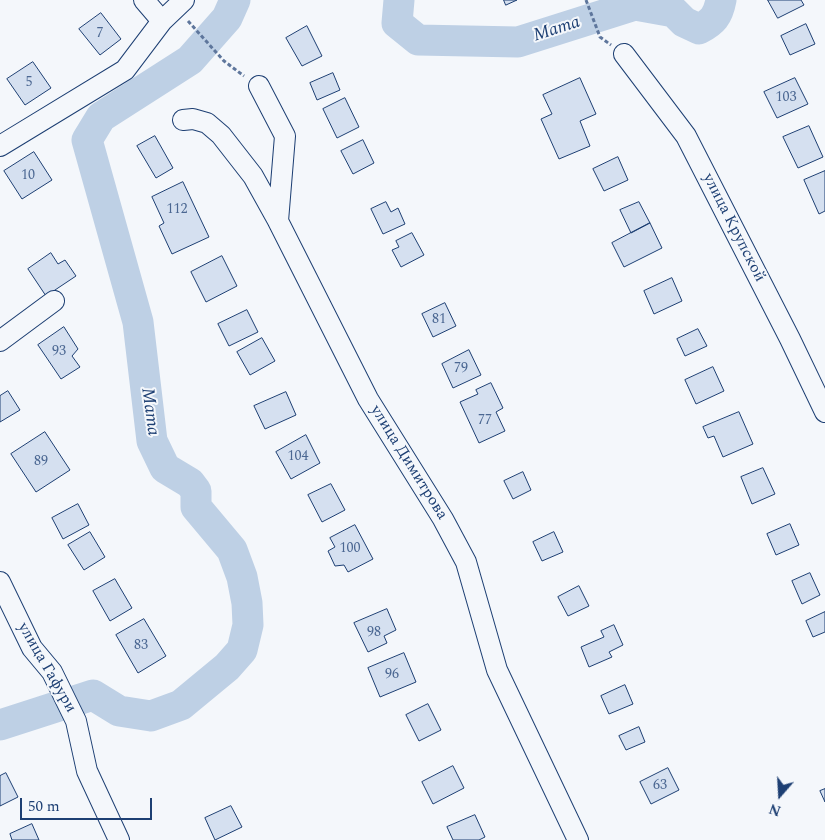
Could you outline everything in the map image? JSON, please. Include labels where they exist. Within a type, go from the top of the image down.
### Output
[{"type":"street","points":[[144,0],[162,21]]},
{"type":"street","points":[[0,146],[125,70],[162,21],[186,10]]},
{"type":"street","name":"улица Крупской","points":[[624,54],[686,136],[790,339],[825,412]]},
{"type":"street","points":[[259,86],[284,136],[278,220]]},
{"type":"street","name":"улица Димитрова","points":[[183,120],[193,118],[207,123],[221,135],[253,176],[278,220],[368,399],[443,519],[466,562],[497,670],[578,840]]},
{"type":"street","points":[[0,341],[54,301]]},
{"type":"street","name":"улица Гафури","points":[[0,582],[32,648],[52,672],[76,721],[87,771],[119,840]]},
{"type":"path","points":[[586,0],[600,37]]},
{"type":"path","points":[[186,10],[224,61],[259,86]]},
{"type":"building","points":[[504,0],[517,0],[506,5]]},
{"type":"building","points":[[768,0],[801,0],[804,5],[778,18]]},
{"type":"building","points":[[101,13],[121,39],[100,55],[79,29]]},
{"type":"building","points":[[806,24],[815,44],[790,55],[781,36]]},
{"type":"building","points":[[307,26],[322,56],[302,66],[286,38]]},
{"type":"building","points":[[33,62],[51,88],[25,105],[7,79]]},
{"type":"building","points":[[333,73],[340,90],[317,100],[310,83]]},
{"type":"building","points":[[580,78],[596,114],[580,121],[590,146],[559,159],[541,119],[552,114],[543,95]]},
{"type":"building","points":[[795,78],[808,104],[777,118],[764,92]]},
{"type":"building","points":[[345,98],[359,127],[337,138],[323,109]]},
{"type":"building","points":[[809,126],[823,157],[798,168],[783,137]]},
{"type":"building","points":[[155,136],[173,168],[156,178],[137,146]]},
{"type":"building","points":[[363,140],[374,163],[353,174],[341,151]]},
{"type":"building","points":[[34,152],[52,180],[22,199],[4,171]]},
{"type":"building","points":[[618,157],[628,180],[604,191],[593,169]]},
{"type":"building","points":[[825,171],[825,211],[819,214],[804,180]]},
{"type":"building","points":[[183,182],[209,237],[172,254],[159,226],[164,223],[152,197]]},
{"type":"building","points":[[386,202],[391,212],[398,208],[405,224],[383,234],[371,209]]},
{"type":"building","points":[[639,202],[650,223],[631,233],[620,210]]},
{"type":"building","points":[[650,223],[662,248],[624,267],[612,243]]},
{"type":"building","points":[[412,233],[424,255],[401,267],[392,250],[399,247],[396,241]]},
{"type":"building","points":[[51,253],[58,264],[65,260],[76,276],[46,296],[28,269]]},
{"type":"building","points":[[222,256],[237,286],[206,302],[191,272]]},
{"type":"building","points":[[672,278],[682,301],[654,314],[644,291]]},
{"type":"building","points":[[445,303],[456,326],[433,337],[422,314]]},
{"type":"building","points":[[247,310],[258,332],[229,346],[218,324]]},
{"type":"building","points":[[64,327],[78,349],[72,356],[80,367],[61,379],[38,345]]},
{"type":"building","points":[[698,329],[707,346],[685,356],[677,339]]},
{"type":"building","points":[[262,338],[275,361],[250,375],[237,352]]},
{"type":"building","points":[[469,350],[481,375],[453,388],[442,364]]},
{"type":"building","points":[[713,367],[724,391],[696,404],[685,380]]},
{"type":"building","points":[[491,383],[503,408],[496,412],[505,431],[479,443],[460,402],[478,394],[476,390]]},
{"type":"building","points":[[8,391],[20,410],[0,422],[0,396]]},
{"type":"building","points":[[286,392],[296,415],[265,429],[254,406]]},
{"type":"building","points":[[739,412],[753,444],[723,457],[714,436],[708,438],[703,427]]},
{"type":"building","points":[[45,432],[70,470],[36,492],[11,454]]},
{"type":"building","points":[[306,435],[320,463],[291,479],[276,452]]},
{"type":"building","points":[[763,468],[775,494],[752,504],[741,477]]},
{"type":"building","points":[[523,472],[531,490],[513,499],[504,481]]},
{"type":"building","points":[[331,484],[345,510],[322,522],[308,495]]},
{"type":"building","points":[[78,504],[89,525],[63,539],[52,518]]},
{"type":"building","points":[[790,524],[799,545],[776,555],[767,534]]},
{"type":"building","points":[[355,525],[373,559],[348,572],[344,565],[335,566],[328,551],[335,547],[330,538]]},
{"type":"building","points":[[90,532],[105,557],[84,570],[68,545]]},
{"type":"building","points":[[554,532],[563,552],[542,561],[533,542]]},
{"type":"building","points":[[810,573],[820,595],[802,604],[792,581]]},
{"type":"building","points":[[115,579],[132,608],[110,621],[93,591]]},
{"type":"building","points":[[579,586],[589,606],[568,616],[558,597]]},
{"type":"building","points":[[387,609],[396,630],[384,636],[387,643],[368,652],[354,623]]},
{"type":"building","points":[[825,612],[825,632],[813,637],[806,621]]},
{"type":"building","points":[[144,619],[166,656],[138,673],[116,635]]},
{"type":"building","points":[[614,625],[623,645],[609,652],[612,657],[589,667],[581,647],[604,637],[601,631]]},
{"type":"building","points":[[404,653],[416,682],[380,697],[368,668]]},
{"type":"building","points":[[625,685],[633,704],[609,714],[601,696]]},
{"type":"building","points":[[428,704],[441,730],[419,741],[406,715]]},
{"type":"building","points":[[639,727],[645,742],[626,750],[619,736]]},
{"type":"building","points":[[453,766],[464,788],[433,804],[422,782]]},
{"type":"building","points":[[668,768],[679,790],[651,804],[640,782]]},
{"type":"building","points":[[6,773],[18,797],[0,806],[0,776]]},
{"type":"building","points":[[825,789],[825,802],[820,791]]},
{"type":"building","points":[[231,806],[242,827],[215,840],[205,818]]},
{"type":"building","points":[[475,815],[485,837],[479,840],[453,840],[447,827]]},
{"type":"building","points":[[32,824],[39,840],[12,840],[10,834]]},
{"type":"waterway","name":"Мата","points":[[0,725],[93,695],[119,711],[151,716],[181,705],[227,667],[242,650],[248,625],[247,603],[242,577],[232,550],[196,507],[196,491],[190,483],[165,468],[152,441],[138,322],[87,140],[101,117],[190,60],[227,18],[235,0]]},
{"type":"waterway","name":"Мата","points":[[399,0],[397,23],[418,40],[518,42],[635,5],[674,12],[684,22],[699,29],[714,18],[721,0]]}]
